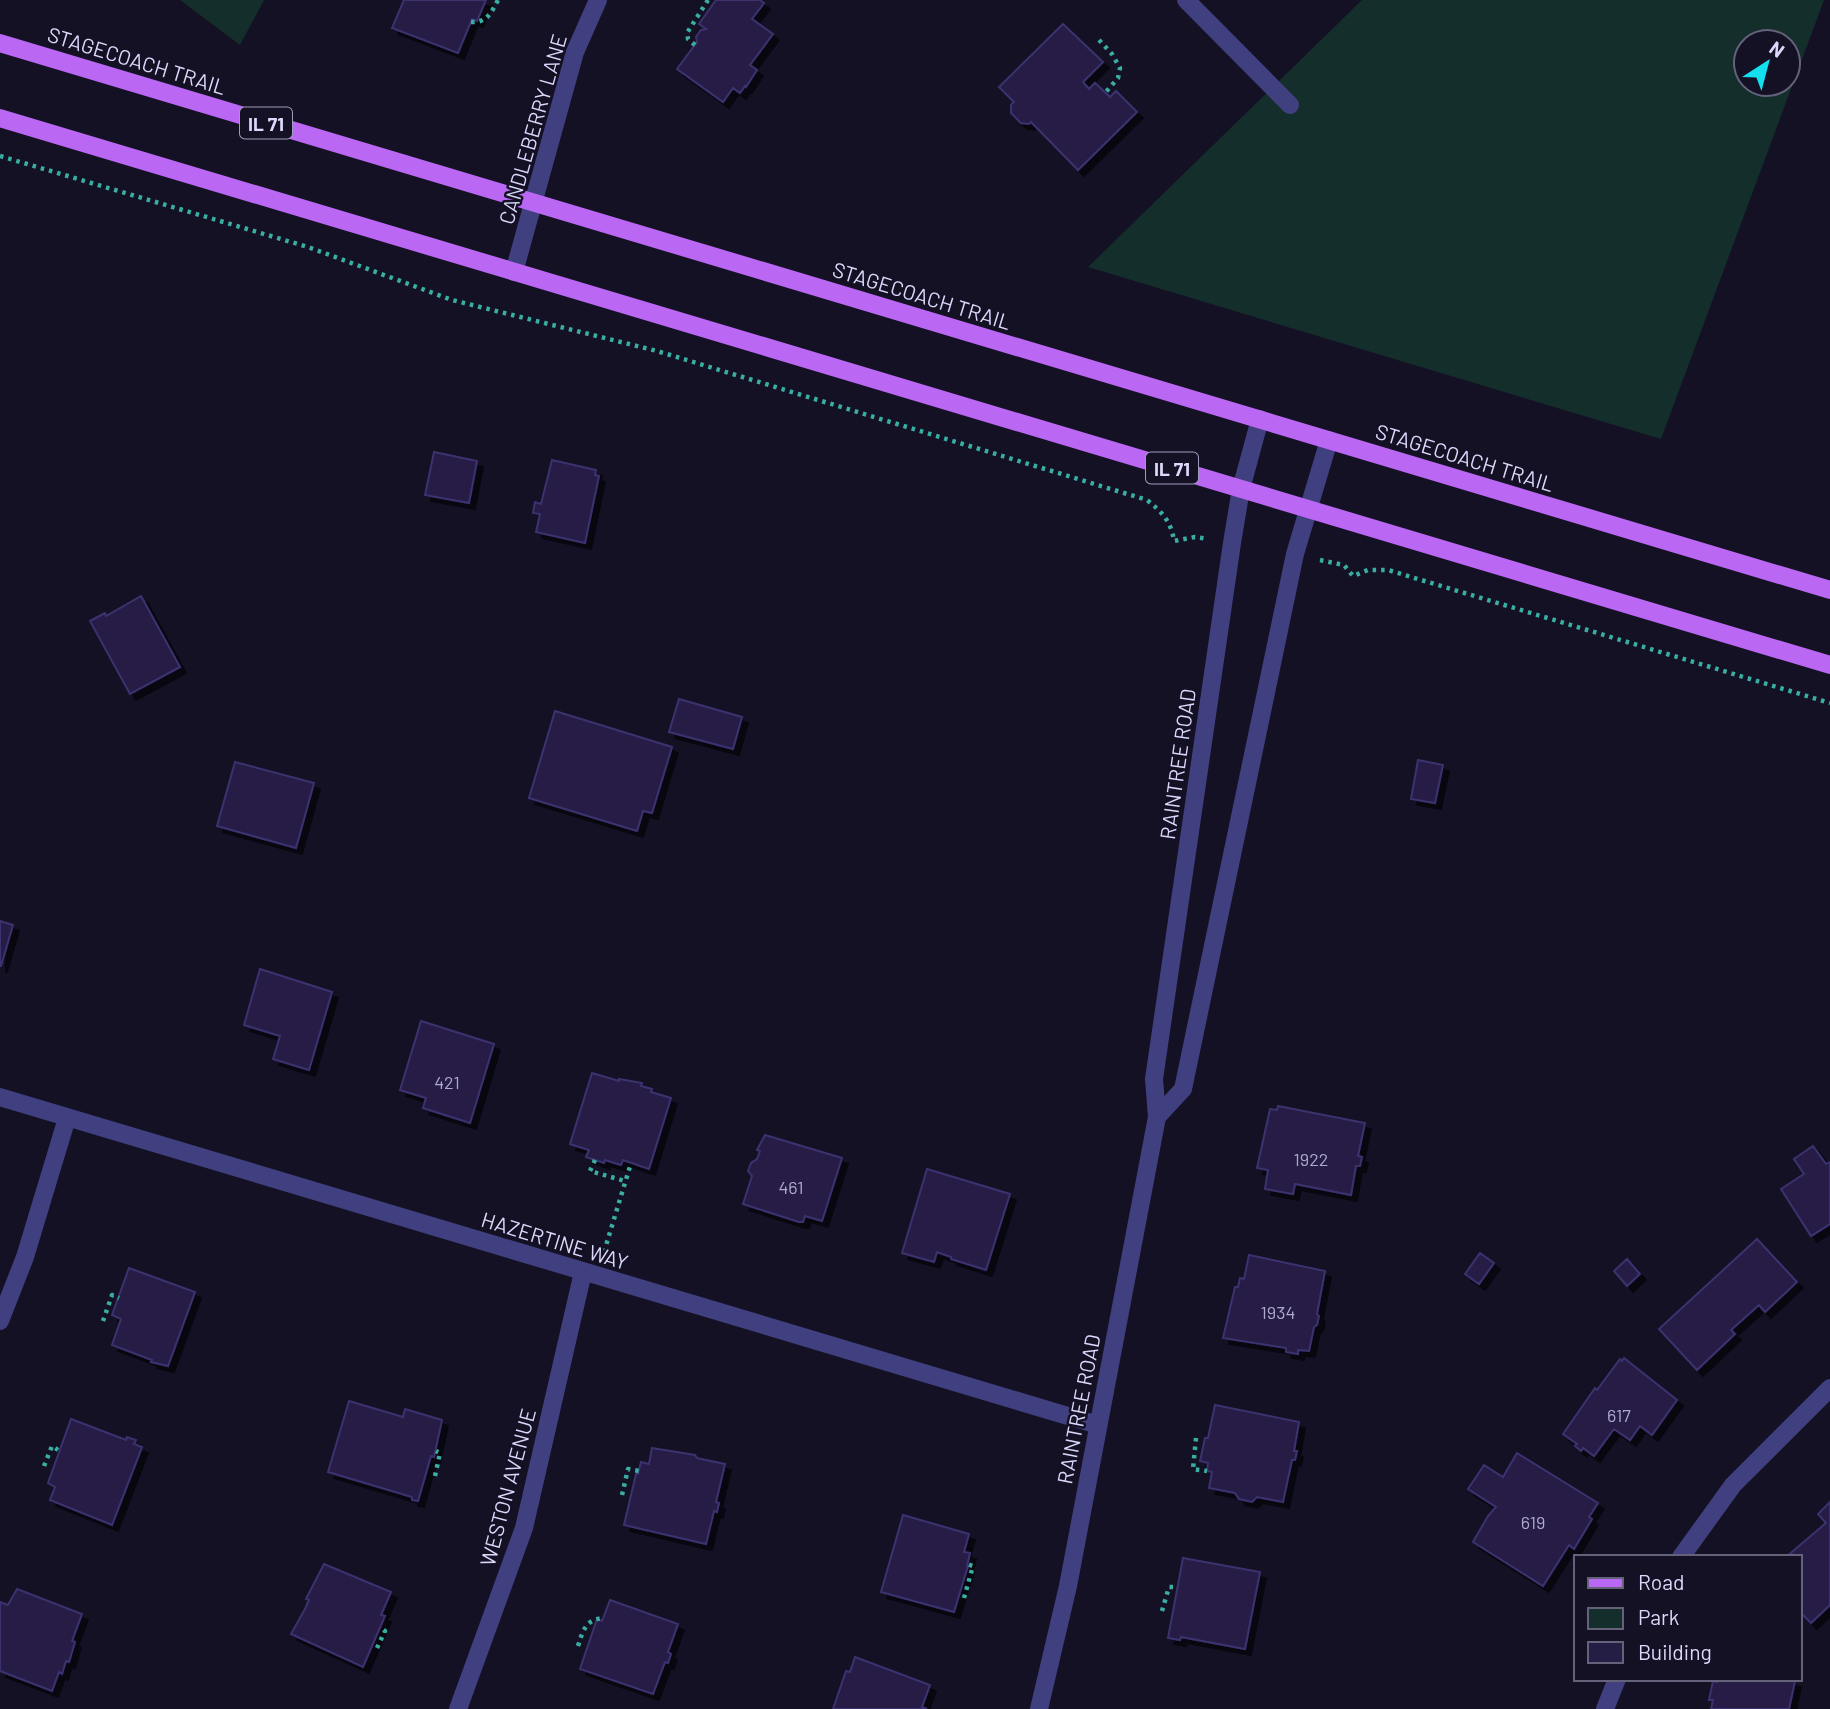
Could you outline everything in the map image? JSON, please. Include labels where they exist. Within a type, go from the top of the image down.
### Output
[{"type":"main road","name":"STAGECOACH TRAIL","points":[[0,43],[1830,590]]},
{"type":"main road","name":"IL 71","points":[[0,118],[1830,665]]},
{"type":"street","name":"CANDLEBERRY LANE","points":[[514,272],[575,52],[598,0]]},
{"type":"street","points":[[1186,0],[1290,105]]},
{"type":"street","name":"RAINTREE ROAD","points":[[1039,1709],[1068,1586],[1157,1117],[1154,1079],[1241,489],[1260,419]]},
{"type":"street","points":[[1157,1117],[1183,1089],[1293,563],[1329,440]]},
{"type":"street","name":"HAZERTINE WAY","points":[[0,1097],[1098,1425]]},
{"type":"street","points":[[0,1321],[25,1257],[66,1118]]},
{"type":"street","name":"WESTON AVENUE","points":[[458,1709],[524,1528],[590,1274]]},
{"type":"street","points":[[1682,1555],[1733,1485],[1830,1388]]},
{"type":"street","points":[[1605,1709],[1616,1681]]},
{"type":"path","points":[[471,22],[481,23],[488,18],[498,0]]},
{"type":"path","points":[[695,45],[688,39],[687,33],[708,0]]},
{"type":"path","points":[[1099,40],[1120,68],[1118,78],[1105,93]]},
{"type":"path","points":[[0,156],[308,247],[452,300],[657,351],[1147,500],[1163,513],[1172,526],[1174,541],[1195,537]]},
{"type":"path","points":[[1344,565],[1353,576],[1368,570],[1388,570],[1830,703]]},
{"type":"path","points":[[595,1160],[590,1171],[625,1181]]},
{"type":"path","points":[[590,1274],[631,1163]]},
{"type":"path","points":[[103,1321],[112,1295],[119,1298]]},
{"type":"path","points":[[1196,1438],[1193,1469],[1207,1471]]},
{"type":"path","points":[[44,1466],[52,1446],[58,1450]]},
{"type":"path","points":[[435,1475],[440,1453],[436,1451]]},
{"type":"path","points":[[622,1495],[628,1469],[639,1471]]},
{"type":"path","points":[[964,1598],[973,1566],[967,1564]]},
{"type":"path","points":[[1162,1611],[1169,1587],[1177,1587]]},
{"type":"path","points":[[578,1646],[586,1624],[593,1619],[604,1618]]},
{"type":"path","points":[[377,1648],[385,1631],[380,1628]]},
{"type":"green space","points":[[180,0],[264,0],[240,45]]},
{"type":"green space","points":[[1362,0],[1824,0],[1802,59],[1802,28],[1732,28],[1732,98],[1788,98],[1661,439],[1088,267]]},
{"type":"building","points":[[404,0],[486,0],[477,21],[472,19],[458,53],[392,28]]},
{"type":"building","points":[[716,0],[760,0],[764,3],[752,19],[773,34],[750,65],[757,70],[746,87],[740,93],[733,88],[723,102],[677,69],[697,42],[696,37],[701,30],[706,29],[699,24]]},
{"type":"building","points":[[1063,24],[1103,62],[1083,82],[1089,89],[1095,83],[1110,97],[1116,91],[1137,112],[1078,170],[1031,122],[1021,123],[1011,113],[1011,105],[1014,102],[999,87]]},
{"type":"building","points":[[434,452],[477,461],[469,503],[425,495]]},
{"type":"building","points":[[552,460],[596,470],[595,475],[599,476],[585,543],[536,532],[540,514],[533,513],[535,502],[541,504]]},
{"type":"building","points":[[141,596],[180,667],[130,694],[90,621],[105,613],[106,616]]},
{"type":"building","points":[[679,699],[742,717],[733,749],[669,732]]},
{"type":"building","points":[[555,711],[672,747],[652,813],[643,811],[637,831],[529,798]]},
{"type":"building","points":[[1418,760],[1443,765],[1435,803],[1411,799]]},
{"type":"building","points":[[235,762],[314,783],[296,848],[217,826]]},
{"type":"building","points":[[0,921],[13,925],[1,966],[0,966]]},
{"type":"building","points":[[260,969],[332,992],[309,1070],[273,1059],[280,1036],[244,1025]]},
{"type":"building","points":[[421,1021],[494,1044],[470,1123],[423,1108],[426,1098],[400,1090]]},
{"type":"building","points":[[592,1073],[619,1081],[642,1083],[641,1086],[652,1089],[651,1092],[671,1098],[649,1169],[623,1160],[621,1165],[605,1160],[604,1163],[586,1157],[589,1150],[570,1144]]},
{"type":"building","points":[[1278,1106],[1365,1123],[1358,1156],[1362,1157],[1360,1166],[1356,1166],[1351,1195],[1295,1184],[1293,1194],[1265,1189],[1268,1170],[1257,1168],[1270,1109],[1277,1110]]},
{"type":"building","points":[[765,1135],[842,1158],[822,1221],[805,1216],[803,1222],[799,1222],[743,1204],[752,1176],[748,1171],[751,1163],[757,1159],[760,1151],[757,1150]]},
{"type":"building","points":[[1813,1146],[1826,1164],[1830,1162],[1830,1224],[1811,1236],[1781,1189],[1804,1174],[1794,1159]]},
{"type":"building","points":[[927,1169],[1010,1194],[986,1270],[937,1252],[934,1262],[902,1253]]},
{"type":"building","points":[[1757,1239],[1797,1282],[1765,1312],[1759,1305],[1731,1330],[1735,1334],[1697,1370],[1659,1329]]},
{"type":"building","points":[[1480,1253],[1494,1263],[1479,1284],[1465,1274]]},
{"type":"building","points":[[1249,1255],[1325,1271],[1317,1314],[1319,1316],[1309,1351],[1298,1350],[1298,1354],[1286,1352],[1286,1348],[1223,1338],[1235,1287],[1238,1287],[1240,1278],[1244,1279]]},
{"type":"building","points":[[1627,1259],[1640,1274],[1627,1286],[1614,1271]]},
{"type":"building","points":[[129,1268],[195,1292],[168,1366],[151,1362],[152,1360],[112,1345],[121,1319],[112,1315]]},
{"type":"building","points":[[1624,1358],[1677,1400],[1652,1435],[1640,1426],[1630,1440],[1614,1429],[1594,1456],[1583,1448],[1581,1451],[1575,1446],[1577,1444],[1563,1434],[1595,1388],[1597,1390],[1620,1359],[1622,1361]]},
{"type":"building","points":[[349,1401],[403,1417],[405,1409],[442,1420],[434,1457],[431,1456],[418,1501],[328,1472]]},
{"type":"building","points":[[1215,1405],[1299,1422],[1294,1451],[1297,1451],[1295,1460],[1292,1460],[1283,1502],[1257,1497],[1252,1502],[1239,1499],[1235,1493],[1209,1488],[1212,1472],[1207,1471],[1208,1463],[1200,1461]]},
{"type":"building","points":[[71,1419],[126,1440],[127,1437],[136,1440],[134,1444],[142,1447],[112,1525],[50,1500],[55,1487],[48,1483]]},
{"type":"building","points":[[652,1448],[695,1455],[697,1458],[725,1464],[716,1502],[719,1503],[717,1512],[714,1511],[706,1544],[624,1525],[636,1474],[641,1462],[649,1464]]},
{"type":"building","points":[[1517,1453],[1598,1503],[1574,1549],[1569,1545],[1543,1586],[1473,1542],[1496,1507],[1468,1489],[1484,1465],[1503,1477]]},
{"type":"building","points":[[1830,1502],[1830,1605],[1811,1623],[1802,1614],[1802,1555],[1788,1555],[1826,1523],[1818,1514]]},
{"type":"building","points":[[903,1515],[969,1534],[964,1552],[970,1553],[968,1566],[954,1612],[881,1592]]},
{"type":"building","points":[[1183,1558],[1260,1572],[1245,1649],[1181,1637],[1180,1640],[1168,1638]]},
{"type":"building","points":[[324,1564],[391,1592],[381,1615],[385,1616],[363,1667],[291,1634]]},
{"type":"building","points":[[17,1589],[82,1614],[72,1641],[75,1642],[69,1662],[66,1661],[62,1674],[59,1672],[52,1691],[0,1671],[0,1602],[8,1605]]},
{"type":"building","points":[[610,1600],[678,1624],[668,1652],[671,1654],[668,1663],[665,1662],[653,1694],[580,1669],[597,1619],[602,1621]]},
{"type":"building","points":[[855,1657],[930,1685],[922,1707],[927,1709],[833,1709],[846,1671],[850,1672]]},
{"type":"building","points":[[1713,1681],[1795,1681],[1789,1709],[1711,1709],[1713,1700],[1709,1700]]}]
